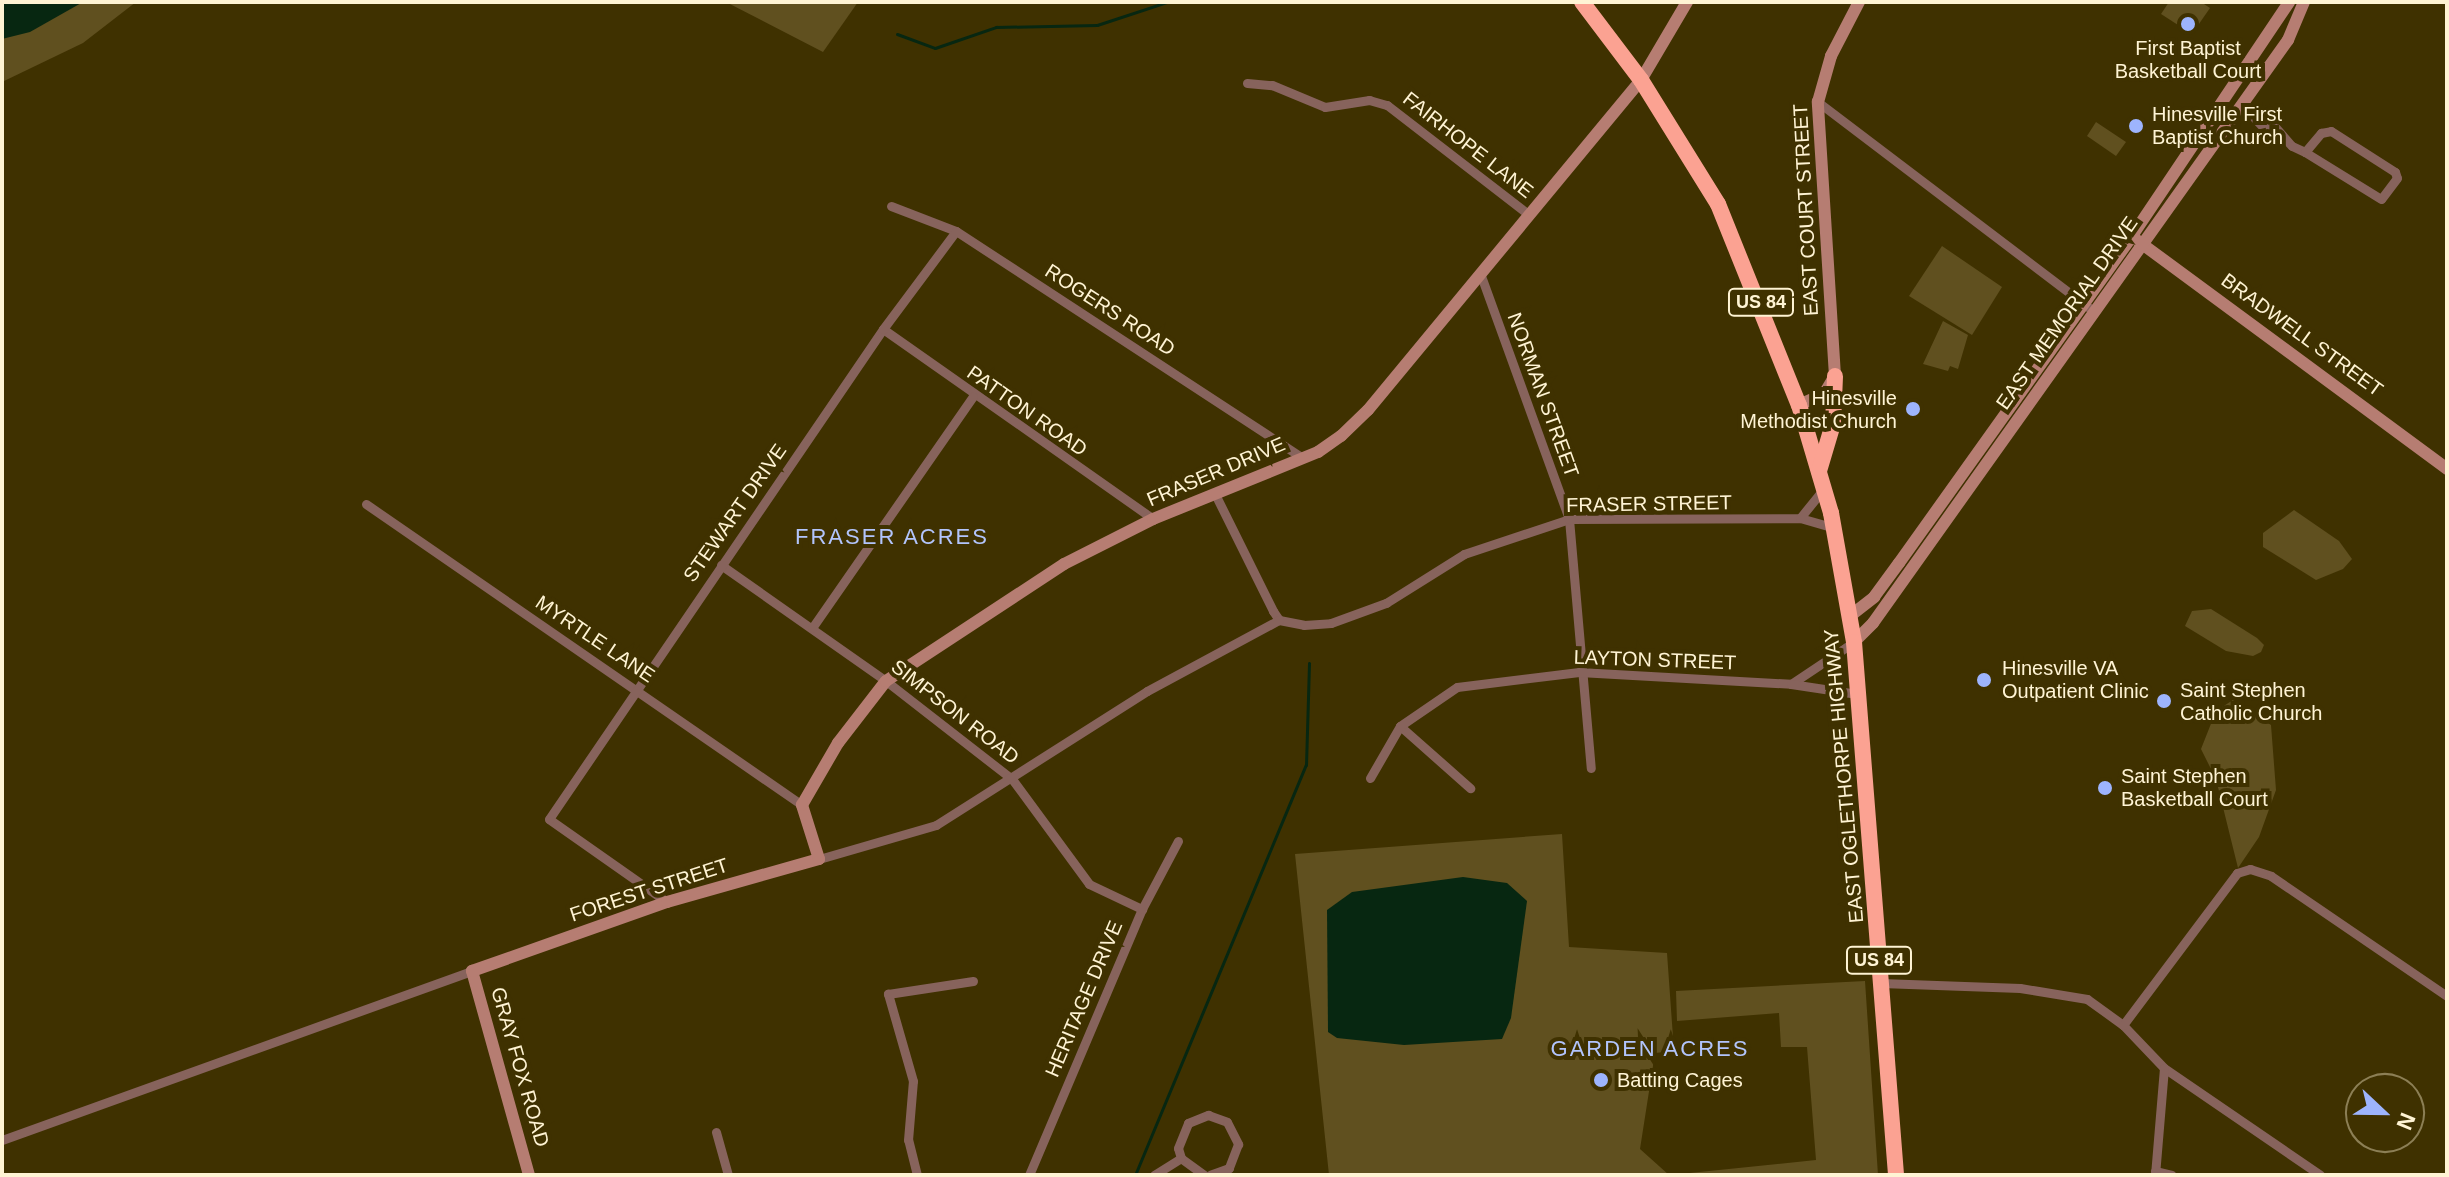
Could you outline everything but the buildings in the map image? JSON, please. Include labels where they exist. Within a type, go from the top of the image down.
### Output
[{"type":"highway","name":"US 84","points":[[1582,2],[1641,80],[1718,204],[1799,405],[1819,471]]},
{"type":"highway","points":[[1819,471],[1833,424],[1835,376]]},
{"type":"highway","name":"EAST OGLETHORPE HIGHWAY","points":[[1819,471],[1834,528],[1854,642],[1896,1175]]},
{"type":"street","name":"FRASER DRIVE","points":[[802,805],[838,743],[886,681],[994,607],[1153,519],[1330,444],[1368,410],[1641,80],[1687,2]]},
{"type":"street","name":"EAST COURT STREET","points":[[1835,376],[1818,102],[1831,56],[1859,2]]},
{"type":"street","name":"EAST MEMORIAL DRIVE","points":[[1854,642],[1873,623],[2136,239],[2289,2]]},
{"type":"street","name":"EAST MEMORIAL DRIVE","points":[[2136,239],[2244,108],[2288,40],[2304,2]]},
{"type":"street","name":"FAIRHOPE LANE","points":[[1247,83],[1272,85],[1325,107],[1369,100],[1387,105],[1528,214]]},
{"type":"street","points":[[1818,102],[2088,307]]},
{"type":"street","points":[[2244,108],[2264,128],[2274,129],[2305,152],[2381,199],[2397,178],[2395,172],[2331,131],[2321,133],[2305,152]]},
{"type":"street","name":"ROGERS ROAD","points":[[891,206],[956,231],[1302,457]]},
{"type":"street","name":"STEWART DRIVE","points":[[667,902],[549,819],[635,688],[883,329],[956,231]]},
{"type":"street","name":"BRADWELL STREET","points":[[2136,239],[2447,469]]},
{"type":"street","name":"NORMAN STREET","points":[[1480,273],[1569,519],[1579,672],[1591,768]]},
{"type":"street","name":"EAST MEMORIAL DRIVE","points":[[1850,616],[1874,597],[2088,307]]},
{"type":"street","name":"PATTON ROAD","points":[[883,329],[973,396],[1153,519]]},
{"type":"street","points":[[1799,405],[1828,391],[1835,376]]},
{"type":"street","points":[[812,628],[973,396]]},
{"type":"street","points":[[1800,518],[1824,489]]},
{"type":"street","points":[[1215,494],[1279,620]]},
{"type":"street","name":"MYRTLE LANE","points":[[366,504],[802,805]]},
{"type":"street","name":"FRASER STREET","points":[[1279,620],[1304,625],[1351,617],[1386,603],[1464,554],[1569,519],[1800,518],[1834,528]]},
{"type":"street","name":"SIMPSON ROAD","points":[[721,565],[886,681],[1012,779],[1089,884],[1142,909]]},
{"type":"street","name":"FOREST STREET","points":[[2,1140],[667,902],[936,825],[1147,691],[1279,620]]},
{"type":"street","points":[[1791,684],[1854,642]]},
{"type":"street","name":"LAYTON STREET","points":[[1370,778],[1400,726],[1457,687],[1579,672],[1791,684],[1857,694]]},
{"type":"street","points":[[1400,726],[1470,788]]},
{"type":"street","points":[[802,805],[819,859]]},
{"type":"street","name":"HERITAGE DRIVE","points":[[1029,1175],[1142,909],[1178,841]]},
{"type":"street","points":[[2123,1025],[2237,873],[2250,869],[2271,876],[2447,996]]},
{"type":"street","name":"GRAY FOX ROAD","points":[[472,971],[529,1175]]},
{"type":"street","points":[[917,1175],[908,1140],[913,1081],[888,994],[973,981]]},
{"type":"street","points":[[1881,983],[2077,995],[2123,1025],[2164,1068],[2320,1175]]},
{"type":"street","points":[[2164,1068],[2155,1173],[2172,1175]]},
{"type":"street","points":[[1208,1115],[1227,1122],[1238,1144],[1229,1168],[1207,1175],[1181,1158],[1180,1139],[1188,1123],[1208,1115]]},
{"type":"street","points":[[716,1132],[728,1175]]},
{"type":"street","points":[[1154,1175],[1181,1158]]},
{"type":"shaded area","points":[[2,2],[136,2],[83,43],[2,82]]},
{"type":"shaded area","points":[[2,2],[83,2],[30,32],[2,39]]},
{"type":"shaded area","points":[[726,2],[858,2],[823,52]]},
{"type":"shaded area","name":"First Baptist Basketball Court","points":[[2169,2],[2201,2],[2210,8],[2192,34],[2161,14]]},
{"type":"shaded area","points":[[2096,122],[2126,142],[2116,156],[2087,136]]},
{"type":"shaded area","points":[[1942,246],[2002,287],[1972,335],[1909,296]]},
{"type":"shaded area","points":[[1943,321],[1968,335],[1958,369],[1950,366],[1948,371],[1923,364]]},
{"type":"shaded area","points":[[2294,510],[2339,541],[2352,559],[2343,569],[2316,580],[2263,547],[2263,533]]},
{"type":"shaded area","points":[[2211,609],[2257,638],[2264,645],[2261,652],[2253,656],[2226,651],[2185,626],[2192,611]]},
{"type":"shaded area","points":[[2233,700],[2271,725],[2276,790],[2259,837],[2238,868],[2216,779],[2201,749],[2216,711]]},
{"type":"shaded area","points":[[1562,834],[1569,947],[1667,953],[1674,1051],[1655,1053],[1640,1149],[1669,1175],[1329,1175],[1295,854]]},
{"type":"shaded area","points":[[1463,877],[1507,883],[1527,901],[1511,1018],[1502,1039],[1404,1045],[1337,1038],[1328,1032],[1327,910],[1352,892]]},
{"type":"shaded area","points":[[1865,981],[1878,1175],[1670,1175],[1816,1160],[1807,1047],[1781,1047],[1779,1013],[1677,1021],[1676,991]]},
{"type":"waterway","points":[[897,34],[935,48],[996,27],[1097,25],[1167,2]]},
{"type":"waterway","points":[[1135,1175],[1306,765],[1309,663]]},
{"type":"place","name":"First Baptist Basketball Court","points":[[2188,24]]},
{"type":"place","name":"Hinesville First Baptist Church","points":[[2136,126]]},
{"type":"place","name":"Hinesville Methodist Church","points":[[1913,409]]},
{"type":"place","name":"Hinesville VA Outpatient Clinic","points":[[1984,680]]},
{"type":"place","name":"Saint Stephen Catholic Church","points":[[2164,701]]},
{"type":"place","name":"Saint Stephen Basketball Court","points":[[2105,788]]},
{"type":"place","name":"Batting Cages","points":[[1601,1080]]},
{"type":"district","name":"FRASER ACRES","points":[[892,537]]},
{"type":"district","name":"GARDEN ACRES","points":[[1650,1049]]}]
